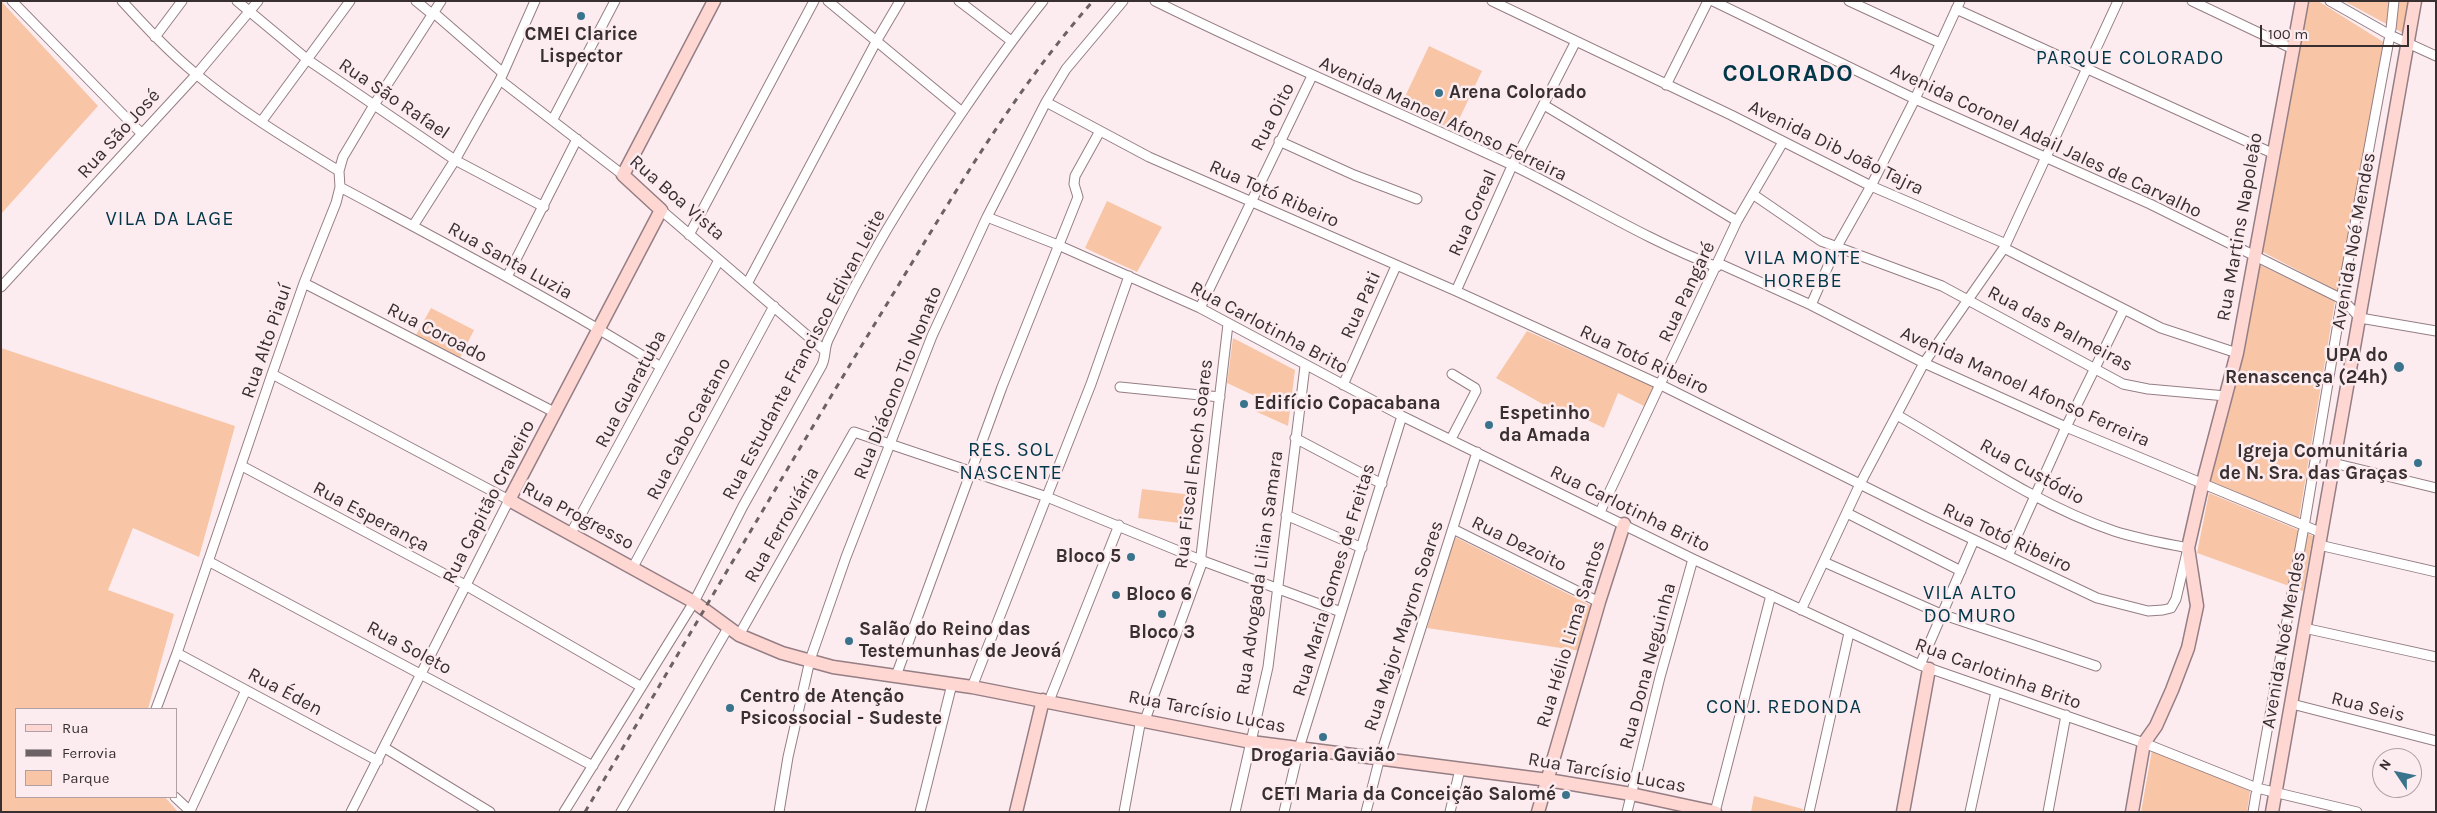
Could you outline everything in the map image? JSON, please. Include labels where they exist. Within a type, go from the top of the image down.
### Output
[{"type":"street","points":[[12,1],[141,133]]},
{"type":"street","points":[[122,1],[155,37],[196,74],[261,122],[339,171]]},
{"type":"street","points":[[155,37],[182,1]]},
{"type":"street","name":"Rua São Rafael","points":[[237,1],[308,60],[455,160],[544,206]]},
{"type":"street","name":"Rua São José","points":[[1,287],[196,74],[258,1]]},
{"type":"street","points":[[261,122],[350,1]]},
{"type":"street","name":"Rua Boa Vista","points":[[416,1],[433,13],[502,77],[623,175],[689,235],[824,350]]},
{"type":"street","name":"Rua Alto Piauí","points":[[156,708],[177,654],[304,283],[336,204],[340,187],[339,171],[343,157],[441,1]]},
{"type":"street","points":[[413,226],[455,160],[502,77],[535,1]]},
{"type":"street","points":[[553,119],[615,1]]},
{"type":"street","points":[[623,175],[714,1]]},
{"type":"street","points":[[689,235],[814,1]]},
{"type":"street","points":[[828,1],[962,112]]},
{"type":"street","points":[[747,284],[876,40],[900,1]]},
{"type":"street","points":[[959,1],[1010,40]]},
{"type":"street","name":"Rua Estudante Francisco Edivan Leite","points":[[564,812],[640,686],[694,602],[743,506],[822,365],[826,357],[824,350],[874,250],[928,161],[1010,40],[1043,1]]},
{"type":"street","name":"Rua Diácono Tio Nonato","points":[[779,812],[788,757],[810,660],[932,336],[987,217],[1046,102],[1066,68],[1123,1]]},
{"type":"street","name":"Avenida Manoel Afonso Ferreira","points":[[1155,1],[1312,76],[1512,166],[1647,237],[1811,304],[1924,363],[2066,427],[2202,482],[2320,539],[2436,572]]},
{"type":"street","name":"Avenida Dib João Tajra","points":[[1492,1],[1871,186],[2005,246],[2161,328],[2237,353]]},
{"type":"street","points":[[1666,85],[1708,1]]},
{"type":"street","name":"Avenida Coronel Adail Jales de Carvalho","points":[[1714,1],[1915,99],[2150,204],[2342,299],[2360,318]]},
{"type":"street","points":[[1849,1],[1940,43]]},
{"type":"street","points":[[1801,610],[1860,484],[1924,363],[2005,246],[2118,1]]},
{"type":"street","points":[[2192,1],[2292,49]]},
{"type":"street","name":"Rua Martins Napoleão","points":[[2132,812],[2144,744],[2164,708],[2188,648],[2197,606],[2188,548],[2202,482],[2237,353],[2272,153],[2302,1]]},
{"type":"street","points":[[2330,1],[2436,56]]},
{"type":"street","points":[[2391,29],[2394,1]]},
{"type":"street","name":"Avenida Noé Mendes","points":[[2272,812],[2415,1]]},
{"type":"street","points":[[1811,304],[1836,248],[1871,186],[1915,99],[1958,5],[2088,69],[2272,153]]},
{"type":"street","points":[[2342,294],[2389,40]]},
{"type":"street","name":"Rua Coreal","points":[[1456,291],[1512,166],[1575,42]]},
{"type":"street","name":"Rua Oito","points":[[1200,308],[1312,76]]},
{"type":"street","name":"Rua Totó Ribeiro","points":[[1046,102],[1149,157],[1456,291],[1661,384],[1974,540],[2097,598],[2153,611],[2166,610],[2174,603],[2188,548]]},
{"type":"street","points":[[1544,105],[1737,221]]},
{"type":"street","points":[[896,676],[970,471],[1078,196],[1074,184],[1075,176],[1100,131]]},
{"type":"street","points":[[507,277],[577,139]]},
{"type":"street","points":[[1279,141],[1354,175],[1417,199]]},
{"type":"street","name":"Rua Pangaré","points":[[1600,512],[1718,265],[1737,221],[1754,195],[1783,142]]},
{"type":"street","name":"Rua Santa Luzia","points":[[340,187],[507,277],[599,329],[661,367]]},
{"type":"street","name":"Rua das Palmeiras","points":[[1754,195],[1809,235],[1836,248],[1942,286],[2094,369],[2133,386],[2226,396]]},
{"type":"street","name":"Rua Capitão Craveiro","points":[[351,812],[509,500],[661,210]]},
{"type":"street","name":"Rua Carlotinha Brito","points":[[987,217],[1058,245],[1200,308],[1305,366],[1402,416],[1801,610],[1925,667],[2144,744],[2275,794],[2357,812]]},
{"type":"street","name":"Rua Guaratuba","points":[[571,533],[719,260]]},
{"type":"street","name":"Rua Pati","points":[[1343,385],[1396,266]]},
{"type":"street","points":[[972,687],[1091,384],[1129,276]]},
{"type":"street","name":"Rua Coroado","points":[[304,283],[556,413]]},
{"type":"street","points":[[2304,521],[2341,305]]},
{"type":"street","name":"Rua Cabo Caetano","points":[[633,567],[774,306]]},
{"type":"street","points":[[2008,556],[2066,427],[2124,309]]},
{"type":"street","points":[[2360,318],[2436,331]]},
{"type":"street","name":"Rua Fiscal Enoch Soares","points":[[1124,812],[1143,720],[1202,561],[1228,324]]},
{"type":"street","name":"Rua Advogada Lilian Samara","points":[[1235,812],[1268,667],[1305,366]]},
{"type":"street","name":"Rua Progresso","points":[[272,374],[571,533],[705,608]]},
{"type":"street","points":[[1451,439],[1476,391],[1475,388],[1452,374]]},
{"type":"street","points":[[1120,387],[1220,397]]},
{"type":"street","name":"Rua Custódio","points":[[1897,415],[2036,497],[2112,530],[2138,538],[2188,548]]},
{"type":"street","name":"Rua Maria Gomes de Freitas","points":[[1284,812],[1299,748],[1402,416]]},
{"type":"street","name":"Rua Ferroviária","points":[[621,812],[734,632],[854,432],[890,445]]},
{"type":"street","points":[[1295,438],[1382,484]]},
{"type":"street","points":[[890,445],[1047,497],[1119,525],[1202,561],[1341,612]]},
{"type":"street","name":"Rua Major Mayron Soares","points":[[1366,812],[1380,757],[1477,452]]},
{"type":"street","points":[[2333,463],[2436,488]]},
{"type":"street","name":"Rua Esperança","points":[[242,466],[466,586],[640,686]]},
{"type":"street","points":[[1847,513],[1961,571]]},
{"type":"street","points":[[1286,515],[1362,548]]},
{"type":"street","name":"Rua Hélio Lima Santos","points":[[1538,812],[1599,602],[1624,524]]},
{"type":"street","points":[[1016,812],[1046,700],[1119,525]]},
{"type":"street","name":"Rua Dezoito","points":[[1453,529],[1599,602]]},
{"type":"street","points":[[2258,781],[2303,532]]},
{"type":"street","points":[[1902,812],[1925,667],[1941,614],[1974,540]]},
{"type":"street","name":"Rua Dona Neguinha","points":[[1626,812],[1660,677],[1694,558]]},
{"type":"street","name":"Rua Soleto","points":[[208,561],[593,766]]},
{"type":"street","points":[[1824,562],[1941,614],[2096,666]]},
{"type":"street","points":[[1715,812],[1771,595]]},
{"type":"street","name":"Rua Tarcísio Lucas","points":[[705,608],[734,632],[782,653],[833,668],[972,687],[1046,700],[1251,742],[1548,780],[1631,794],[1715,812]]},
{"type":"street","points":[[2304,628],[2436,657]]},
{"type":"street","points":[[1809,812],[1849,633]]},
{"type":"street","name":"Rua Éden","points":[[177,654],[378,761]]},
{"type":"street","points":[[920,812],[952,684]]},
{"type":"street","points":[[176,798],[191,811],[246,690]]},
{"type":"street","points":[[1970,812],[1996,692]]},
{"type":"street","name":"Rua Seis","points":[[2292,704],[2436,741]]},
{"type":"street","points":[[2048,812],[2066,716]]},
{"type":"street","points":[[385,748],[490,812]]},
{"type":"street","points":[[1450,812],[1460,769]]},
{"type":"street","points":[[2253,812],[2256,794]]},
{"type":"green space","points":[[1,1],[98,106],[1,214]]},
{"type":"green space","points":[[2308,1],[2318,1],[2385,43],[2339,292],[2261,251]]},
{"type":"green space","points":[[2344,1],[2408,1],[2403,33]]},
{"type":"green space","name":"Arena Colorado","points":[[1429,46],[1482,71],[1454,130],[1400,107]]},
{"type":"green space","points":[[1107,201],[1162,227],[1137,272],[1085,248]]},
{"type":"green space","points":[[2260,265],[2335,301],[2299,518],[2210,481],[2234,392]]},
{"type":"green space","points":[[431,308],[474,330],[460,358],[416,335]]},
{"type":"green space","points":[[1527,331],[1654,387],[1644,406],[1618,393],[1604,428],[1560,407],[1557,412],[1496,378]]},
{"type":"green space","points":[[1233,338],[1295,370],[1288,426],[1255,411],[1257,397],[1227,383]]},
{"type":"green space","points":[[1,348],[235,426],[199,557],[133,528],[108,590],[174,614],[148,708],[15,708],[15,798],[166,798],[178,812],[1,812]]},
{"type":"green space","points":[[1142,489],[1192,495],[1188,524],[1138,518]]},
{"type":"green space","points":[[2209,493],[2313,536],[2303,591],[2197,553]]},
{"type":"green space","points":[[1455,537],[1594,607],[1581,651],[1427,628]]},
{"type":"green space","points":[[2152,750],[2250,791],[2247,812],[2141,812]]},
{"type":"green space","points":[[1754,796],[1803,809],[1802,812],[1751,812]]},
{"type":"railway","points":[[585,812],[736,555],[961,183],[1036,71],[1093,1]]},
{"type":"place","name":"CMEI Clarice Lispector","points":[[581,16]]},
{"type":"place","name":"Arena Colorado","points":[[1439,93]]},
{"type":"place","name":"UPA do Renascença (24h)","points":[[2399,367]]},
{"type":"place","name":"Edifício Copacabana","points":[[1244,404]]},
{"type":"place","name":"Espetinho da Amada","points":[[1489,425]]},
{"type":"place","name":"Igreja Comunitária de N. Sra. das Graças","points":[[2418,463]]},
{"type":"place","name":"Bloco 5","points":[[1131,557]]},
{"type":"place","name":"Bloco 6","points":[[1116,595]]},
{"type":"place","name":"Bloco 3","points":[[1162,614]]},
{"type":"place","name":"Salão do Reino das Testemunhas de Jeová","points":[[849,641]]},
{"type":"place","name":"Centro de Atenção Psicossocial - Sudeste","points":[[730,708]]},
{"type":"place","name":"Drogaria Gavião","points":[[1323,737]]},
{"type":"place","name":"CETI Maria da Conceição Salomé","points":[[1566,795]]},
{"type":"district","name":"PARQUE COLORADO","points":[[2130,58]]},
{"type":"district","name":"COLORADO","points":[[1788,74]]},
{"type":"district","name":"VILA DA LAGE","points":[[170,219]]},
{"type":"district","name":"VILA MONTE HOREBE","points":[[1803,270]]},
{"type":"district","name":"RES. SOL NASCENTE","points":[[1011,462]]},
{"type":"district","name":"VILA ALTO DO MURO","points":[[1970,604]]},
{"type":"district","name":"CONJ. REDONDA","points":[[1784,707]]}]
